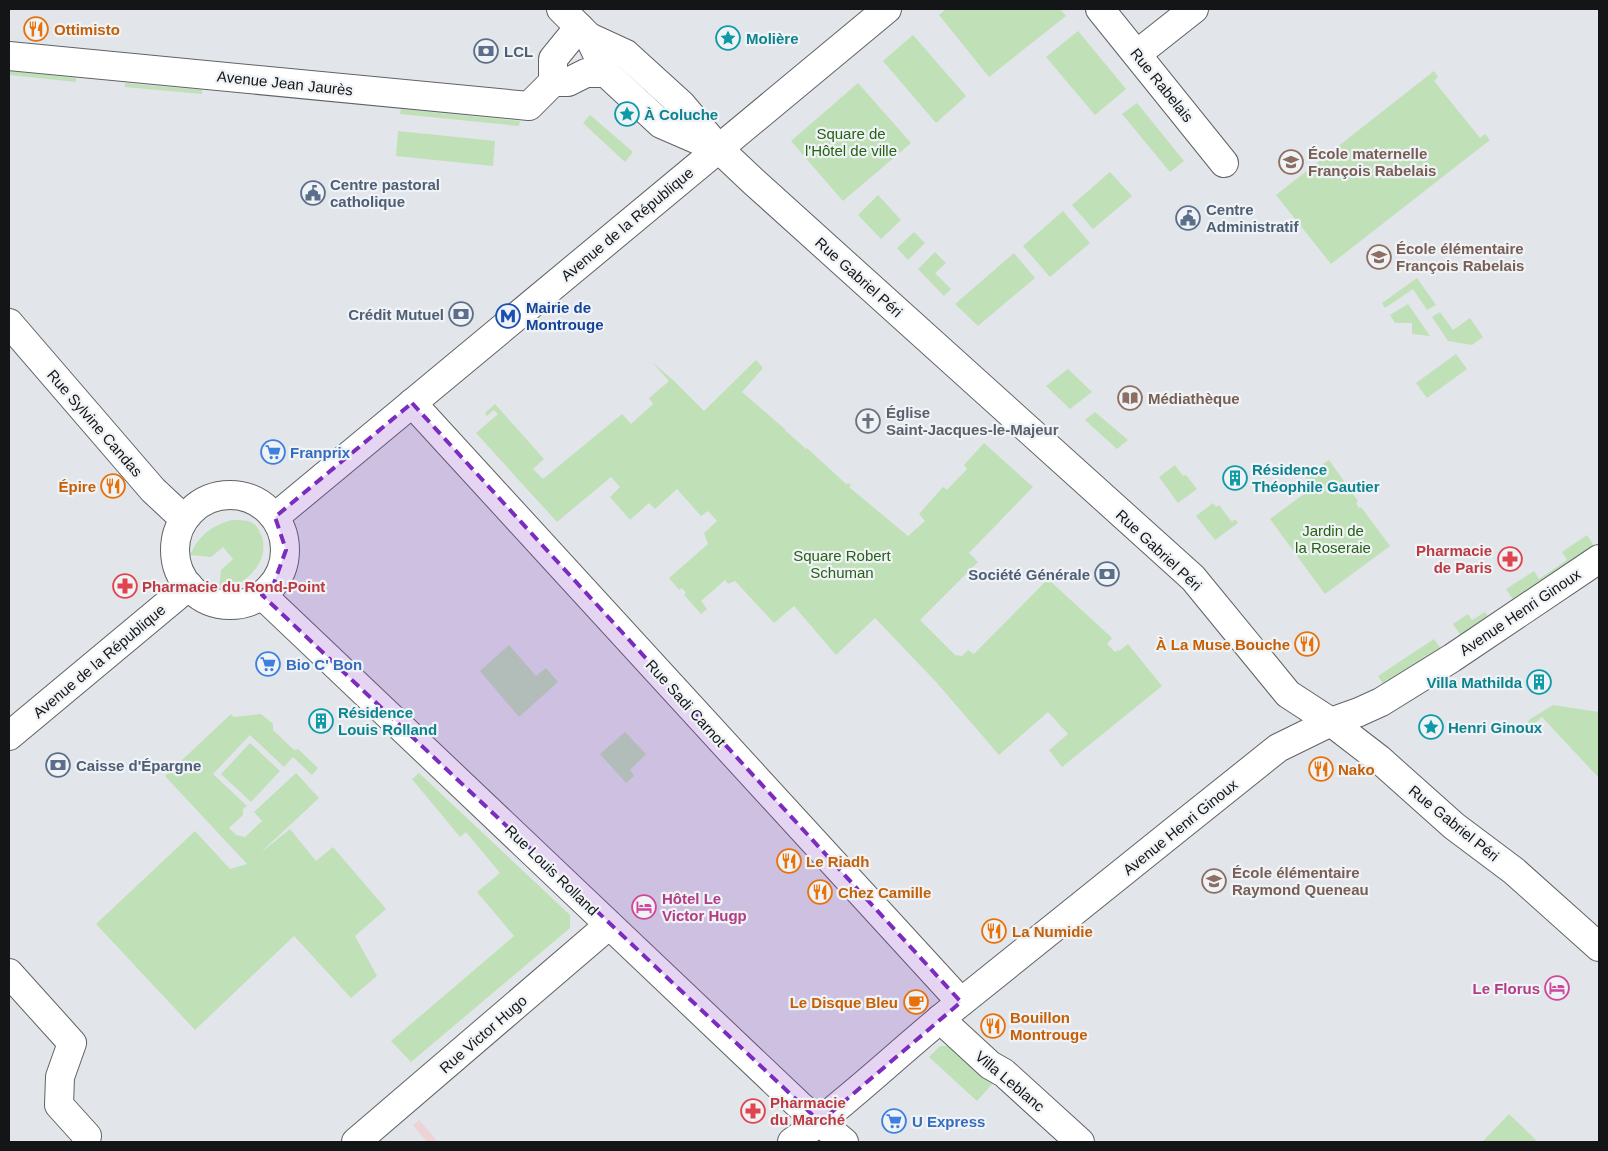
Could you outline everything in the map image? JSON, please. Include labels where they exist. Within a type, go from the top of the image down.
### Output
[{"type":"street","name":"Avenue de la République","points":[[275,517],[887,9]]},
{"type":"street","name":"Rue Rabelais","points":[[1100,9],[1224,162]]},
{"type":"street","points":[[1137,54],[1194,9]]},
{"type":"street","name":"Rue Gabriel Péri","points":[[576,24],[606,73],[661,124],[718,148]]},
{"type":"street","name":"Rue Gabriel Péri","points":[[576,24],[626,54],[681,104],[718,148],[1193,578],[1288,694],[1330,722],[1379,759],[1454,826],[1514,870],[1599,947]]},
{"type":"street","points":[[576,24],[553,59],[553,82],[568,82],[586,73],[606,73]]},
{"type":"street","name":"Avenue Jean Jaurès","points":[[9,56],[529,106],[553,82]]},
{"type":"street","name":"Rue Sylvine Candas","points":[[9,323],[153,490],[184,519]]},
{"type":"street","name":"Rue Sadi Carnot","points":[[412,403],[961,1002]]},
{"type":"street","points":[[229,495],[247,497],[258,502],[275,517],[283,533],[286,550],[283,567],[274,583],[262,595],[247,602],[232,605],[216,603],[201,596],[189,586],[180,574],[175,546],[178,532],[184,519],[201,502],[212,497],[229,495]]},
{"type":"street","name":"Avenue Henri Ginoux","points":[[792,1142],[820,1122],[940,1019],[1278,748],[1330,722],[1381,702],[1452,658],[1599,559]]},
{"type":"street","name":"Avenue de la République","points":[[9,736],[189,586]]},
{"type":"street","name":"Rue Louis Rolland","points":[[262,595],[799,1105],[844,1142]]},
{"type":"street","name":"Rue Victor Hugo","points":[[356,1142],[609,925]]},
{"type":"street","points":[[9,972],[72,1043],[60,1077],[59,1105],[87,1136]]},
{"type":"street","name":"Villa Leblanc","points":[[940,1019],[990,1065],[1004,1073],[1080,1142]]},
{"type":"highlighted area","points":[[412,403],[961,1002],[820,1122],[262,595],[274,583],[286,550],[275,517]]},
{"type":"shaded area","points":[[419,1120],[438,1142],[427,1142],[413,1125]]},
{"type":"green space","points":[[946,9],[1060,9],[1066,16],[989,77],[939,15]]},
{"type":"green space","points":[[1078,31],[1126,89],[1095,115],[1046,57]]},
{"type":"green space","name":"Square de l'Hôtel de ville","points":[[913,35],[966,96],[936,123],[883,61]]},
{"type":"green space","points":[[9,71],[76,78],[76,82],[9,75]]},
{"type":"green space","points":[[1434,71],[1438,77],[1434,81],[1480,138],[1485,134],[1490,140],[1331,264],[1276,195]]},
{"type":"green space","points":[[125,83],[202,90],[202,94],[125,87]]},
{"type":"green space","name":"Square de l'Hôtel de ville","points":[[858,83],[911,143],[843,201],[791,141]]},
{"type":"green space","points":[[1137,103],[1184,161],[1170,172],[1122,114]]},
{"type":"green space","points":[[401,109],[520,121],[519,126],[400,114]]},
{"type":"green space","points":[[590,115],[633,152],[625,162],[583,123]]},
{"type":"green space","points":[[398,131],[495,141],[493,166],[396,156]]},
{"type":"green space","points":[[1110,172],[1132,196],[1093,229],[1072,205]]},
{"type":"green space","name":"Square de l'Hôtel de ville","points":[[878,195],[901,220],[881,239],[858,215]]},
{"type":"green space","points":[[1063,211],[1090,243],[1050,277],[1023,246]]},
{"type":"green space","points":[[914,232],[925,243],[908,260],[897,248]]},
{"type":"green space","points":[[935,252],[946,263],[935,273],[951,289],[944,296],[918,269]]},
{"type":"green space","points":[[1014,253],[1035,278],[978,326],[955,304]]},
{"type":"green space","points":[[1417,278],[1436,305],[1427,310],[1413,289],[1385,308],[1382,303]]},
{"type":"green space","points":[[1408,304],[1430,336],[1412,334],[1412,323],[1395,323],[1390,315]]},
{"type":"green space","points":[[1440,312],[1453,330],[1470,318],[1483,337],[1472,345],[1448,341],[1432,317]]},
{"type":"green space","points":[[1456,354],[1467,369],[1427,398],[1416,383]]},
{"type":"green space","name":"Square Robert Schuman","points":[[758,358],[756,360],[763,368],[742,392],[786,430],[784,432],[786,431],[805,450],[807,448],[846,485],[848,483],[851,485],[849,487],[908,536],[925,521],[919,514],[943,487],[947,490],[967,469],[964,465],[984,443],[1033,487],[969,553],[978,562],[920,620],[955,655],[962,656],[968,650],[974,654],[1048,579],[1112,638],[1107,644],[1115,652],[1128,644],[1162,686],[1062,767],[1049,750],[1068,734],[1048,712],[999,755],[937,683],[875,618],[836,655],[794,606],[774,623],[735,581],[728,584],[725,580],[701,601],[707,609],[701,614],[684,595],[686,593],[682,588],[679,590],[669,578],[708,544],[704,533],[717,521],[708,511],[701,516],[677,489],[655,509],[649,503],[630,520],[610,497],[620,487],[611,477],[557,522],[476,433],[498,414],[494,410],[487,416],[485,413],[495,404],[544,459],[533,469],[543,479],[622,414],[631,424],[653,404],[649,398],[669,381],[652,362],[704,411]]},
{"type":"green space","points":[[1068,369],[1092,392],[1070,409],[1046,386]]},
{"type":"green space","points":[[1095,412],[1128,440],[1117,449],[1085,420]]},
{"type":"green space","name":"Jardin de la Roseraie","points":[[1329,460],[1358,501],[1356,503],[1359,508],[1361,507],[1390,546],[1325,594],[1270,519],[1312,488],[1305,477]]},
{"type":"green space","points":[[1175,465],[1183,476],[1186,475],[1197,489],[1178,503],[1159,477]]},
{"type":"green space","points":[[1213,503],[1216,507],[1219,505],[1232,522],[1235,519],[1238,523],[1215,540],[1196,516]]},
{"type":"green space","points":[[232,520],[249,521],[257,526],[262,537],[262,556],[253,573],[237,585],[219,591],[221,570],[233,559],[223,547],[211,557],[190,555],[197,542],[206,532]]},
{"type":"green space","points":[[1587,535],[1594,546],[1514,601],[1506,589],[1534,571],[1539,579],[1567,560],[1562,552]]},
{"type":"green space","points":[[1485,612],[1489,618],[1461,636],[1453,624],[1468,614],[1472,620]]},
{"type":"green space","points":[[1434,639],[1441,649],[1384,685],[1378,676]]},
{"type":"green space","points":[[509,645],[536,676],[546,668],[558,682],[519,717],[480,671]]},
{"type":"green space","points":[[1553,705],[1599,712],[1599,778],[1542,717],[1528,729],[1526,728],[1529,720]]},
{"type":"green space","points":[[231,714],[234,717],[261,714],[273,724],[273,730],[294,750],[298,749],[318,768],[312,775],[293,757],[284,767],[250,735],[213,774],[247,806],[243,809],[243,815],[229,828],[236,835],[245,837],[262,821],[254,812],[296,773],[319,798],[259,854],[290,829],[316,861],[333,847],[386,909],[355,936],[377,976],[351,998],[294,936],[195,1030],[96,924],[195,831],[230,869],[247,864],[165,776]]},
{"type":"green space","points":[[625,732],[646,754],[630,770],[634,776],[626,783],[600,754]]},
{"type":"green space","points":[[250,743],[280,771],[251,802],[221,774]]},
{"type":"green space","points":[[419,773],[570,915],[570,928],[411,1062],[391,1041],[514,936],[477,892],[500,873],[466,832],[460,837],[412,779]]},
{"type":"green space","points":[[940,1046],[952,1046],[993,1083],[977,1101],[929,1057]]},
{"type":"green space","points":[[1509,1114],[1536,1140],[1534,1142],[1482,1142]]},
{"type":"place","name":"Ottimisto","points":[[36,29]]},
{"type":"place","name":"Molière","points":[[728,38]]},
{"type":"place","name":"LCL","points":[[486,51]]},
{"type":"place","name":"À Coluche","points":[[627,114]]},
{"type":"place","name":"École maternelle François Rabelais","points":[[1291,162]]},
{"type":"place","name":"Centre pastoral catholique","points":[[313,193]]},
{"type":"place","name":"Centre Administratif","points":[[1188,218]]},
{"type":"place","name":"École élémentaire François Rabelais","points":[[1379,257]]},
{"type":"place","name":"Crédit Mutuel","points":[[461,314]]},
{"type":"place","name":"Mairie de Montrouge","points":[[508,316]]},
{"type":"place","name":"Médiathèque","points":[[1130,398]]},
{"type":"place","name":"Église Saint-Jacques-le-Majeur","points":[[868,421]]},
{"type":"place","name":"Franprix","points":[[273,452]]},
{"type":"place","name":"Résidence Théophile Gautier","points":[[1235,478]]},
{"type":"place","name":"Épire","points":[[113,486]]},
{"type":"place","name":"Pharmacie de Paris","points":[[1510,559]]},
{"type":"place","name":"Société Générale","points":[[1107,574]]},
{"type":"place","name":"Pharmacie du Rond-Point","points":[[125,586]]},
{"type":"place","name":"À La Muse Bouche","points":[[1307,644]]},
{"type":"place","name":"Bio C' Bon","points":[[268,664]]},
{"type":"place","name":"Villa Mathilda","points":[[1539,682]]},
{"type":"place","name":"Résidence Louis Rolland","points":[[321,721]]},
{"type":"place","name":"Henri Ginoux","points":[[1431,727]]},
{"type":"place","name":"Caisse d'Épargne","points":[[58,765]]},
{"type":"place","name":"Nako","points":[[1321,769]]},
{"type":"place","name":"Le Riadh","points":[[789,861]]},
{"type":"place","name":"École élémentaire Raymond Queneau","points":[[1214,881]]},
{"type":"place","name":"Chez Camille","points":[[820,892]]},
{"type":"place","name":"Hôtel Le Victor Hugp","points":[[644,907]]},
{"type":"place","name":"La Numidie","points":[[994,931]]},
{"type":"place","name":"Le Florus","points":[[1557,988]]},
{"type":"place","name":"Le Disque Bleu","points":[[916,1002]]},
{"type":"place","name":"Bouillon Montrouge","points":[[993,1026]]},
{"type":"place","name":"Pharmacie du Marché","points":[[753,1111]]},
{"type":"place","name":"U Express","points":[[894,1121]]}]
